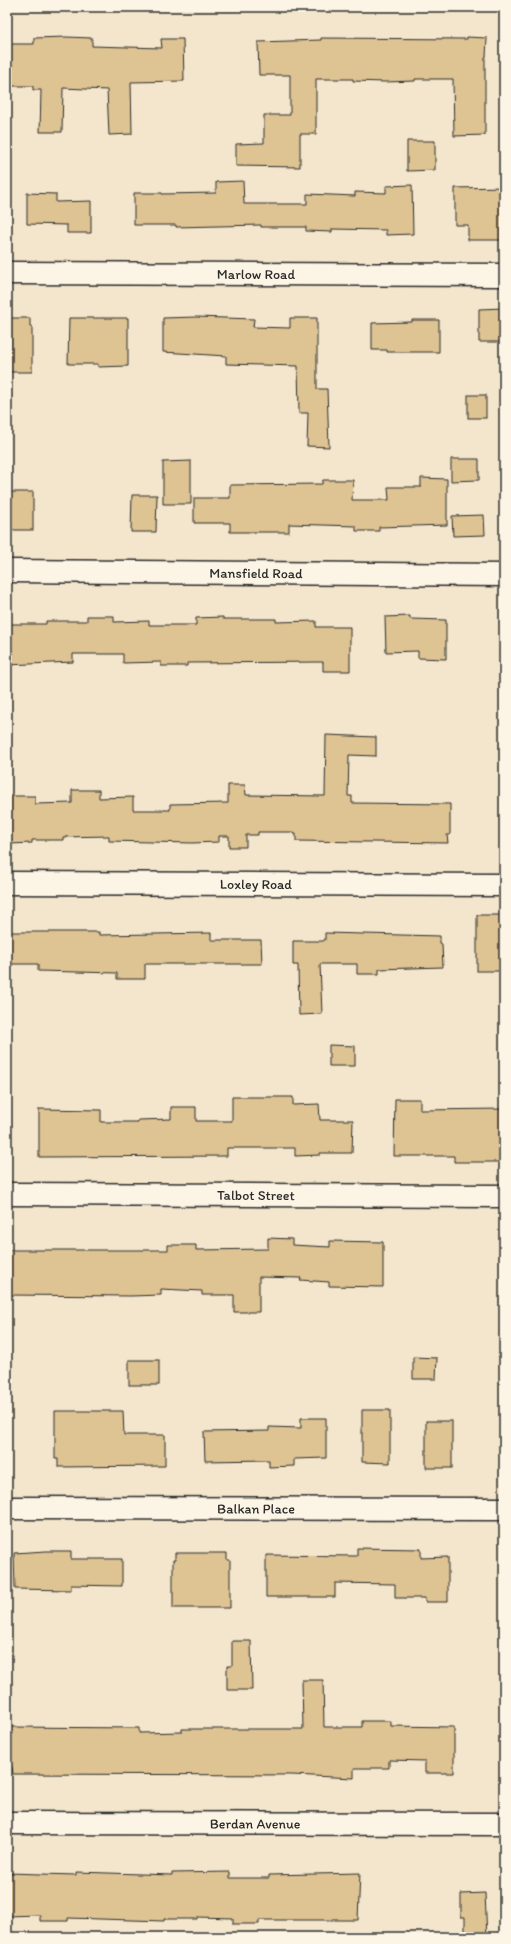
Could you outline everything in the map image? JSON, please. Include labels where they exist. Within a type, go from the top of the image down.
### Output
[{"type":"street","name":"Marlow Road","points":[[7,274],[504,275]]},
{"type":"street","name":"Mansfield Road","points":[[7,571],[504,575]]},
{"type":"street","name":"Loxley Road","points":[[7,883],[504,885]]},
{"type":"street","name":"Talbot Street","points":[[7,1194],[504,1196]]},
{"type":"street","name":"Balkan Place","points":[[7,1508],[504,1509]]},
{"type":"street","name":"Berdan Avenue","points":[[7,1822],[504,1824]]},
{"type":"building","points":[[467,37],[487,38],[485,57],[485,135],[454,136],[453,79],[415,79],[415,81],[385,82],[353,81],[353,79],[316,79],[316,134],[300,134],[300,167],[236,166],[236,144],[264,143],[264,115],[290,115],[290,75],[259,75],[258,42],[321,40],[321,38],[467,39]]},
{"type":"building","points":[[34,38],[92,38],[92,46],[162,48],[161,39],[183,39],[184,81],[131,82],[132,134],[109,135],[107,90],[63,88],[62,132],[40,132],[41,90],[33,90],[33,86],[7,86],[7,44],[34,44]]},
{"type":"building","points":[[407,141],[435,141],[435,170],[407,171]]},
{"type":"building","points":[[243,181],[244,204],[307,204],[307,194],[355,196],[355,192],[386,193],[386,186],[412,185],[413,234],[386,235],[386,230],[332,229],[332,232],[306,231],[306,227],[261,227],[261,225],[176,227],[176,225],[134,225],[134,193],[216,193],[216,182]]},
{"type":"building","points":[[504,187],[504,240],[468,240],[468,225],[455,225],[455,188]]},
{"type":"building","points":[[27,193],[56,194],[56,202],[91,201],[91,233],[67,233],[67,225],[27,224]]},
{"type":"building","points":[[504,308],[504,342],[479,342],[479,309]]},
{"type":"building","points":[[196,317],[254,319],[253,327],[290,328],[290,318],[317,318],[317,389],[327,389],[329,447],[307,446],[308,413],[299,413],[298,366],[226,364],[226,356],[163,352],[163,318]]},
{"type":"building","points":[[8,318],[30,318],[30,326],[32,326],[32,372],[7,372]]},
{"type":"building","points":[[69,318],[128,318],[128,366],[98,367],[98,364],[68,364]]},
{"type":"building","points":[[412,320],[439,320],[439,352],[387,352],[387,350],[372,350],[372,323],[412,322]]},
{"type":"building","points":[[468,395],[486,395],[486,418],[468,418]]},
{"type":"building","points":[[451,459],[479,459],[479,480],[451,481]]},
{"type":"building","points":[[191,461],[191,504],[163,504],[163,462]]},
{"type":"building","points":[[421,478],[447,479],[447,525],[379,527],[379,531],[356,531],[356,526],[289,524],[289,532],[230,532],[230,523],[194,523],[194,498],[230,498],[230,485],[322,484],[323,480],[353,480],[352,500],[389,500],[388,487],[421,487]]},
{"type":"building","points":[[7,492],[33,492],[33,530],[7,530]]},
{"type":"building","points":[[132,495],[157,495],[156,532],[131,532]]},
{"type":"building","points":[[484,515],[485,535],[453,536],[452,516]]},
{"type":"building","points":[[87,616],[114,616],[114,622],[149,621],[149,625],[196,625],[196,618],[223,617],[223,619],[276,619],[276,622],[316,621],[316,627],[350,627],[350,671],[323,671],[323,662],[187,663],[187,666],[161,666],[161,662],[123,663],[123,654],[73,654],[73,662],[8,665],[8,624],[46,624],[46,621],[87,621]]},
{"type":"building","points":[[410,616],[410,619],[446,620],[446,659],[418,658],[418,651],[386,652],[385,617]]},
{"type":"building","points":[[326,735],[376,737],[376,756],[349,755],[348,796],[352,796],[352,803],[450,804],[450,835],[447,835],[448,843],[296,841],[296,834],[293,834],[293,832],[258,832],[258,835],[246,835],[246,847],[229,847],[229,836],[219,836],[219,842],[192,843],[109,841],[109,836],[63,837],[63,840],[32,840],[32,843],[10,844],[10,835],[7,835],[7,796],[35,796],[35,804],[72,803],[72,790],[99,790],[99,798],[133,797],[133,810],[170,810],[170,804],[228,803],[228,785],[245,785],[246,795],[325,796]]},
{"type":"building","points":[[477,915],[504,915],[504,971],[477,971]]},
{"type":"building","points":[[7,932],[99,932],[99,935],[211,933],[211,940],[261,940],[262,964],[145,964],[145,979],[117,979],[117,973],[38,971],[38,964],[7,964]]},
{"type":"building","points":[[325,933],[440,936],[440,943],[442,944],[443,967],[379,969],[379,974],[357,974],[357,964],[320,964],[322,1014],[299,1015],[298,965],[293,965],[293,941],[323,941],[325,940]]},
{"type":"building","points":[[329,1045],[355,1046],[355,1066],[329,1066]]},
{"type":"building","points":[[232,1097],[293,1097],[293,1105],[319,1104],[320,1120],[353,1120],[352,1153],[320,1153],[320,1155],[295,1156],[295,1148],[227,1148],[227,1156],[39,1157],[39,1109],[101,1110],[101,1122],[138,1122],[138,1120],[171,1119],[171,1107],[196,1107],[196,1121],[232,1121]]},
{"type":"building","points":[[395,1099],[420,1099],[420,1110],[504,1109],[504,1162],[454,1162],[454,1156],[394,1156]]},
{"type":"building","points":[[268,1238],[292,1239],[292,1245],[330,1247],[330,1241],[383,1242],[383,1287],[329,1286],[329,1282],[300,1280],[301,1278],[259,1277],[259,1312],[234,1312],[234,1295],[202,1295],[202,1291],[161,1289],[161,1295],[131,1296],[7,1295],[8,1250],[168,1250],[168,1245],[196,1245],[196,1250],[268,1249]]},
{"type":"building","points":[[413,1357],[437,1358],[436,1379],[413,1379]]},
{"type":"building","points":[[129,1360],[159,1360],[159,1385],[129,1385]]},
{"type":"building","points":[[362,1410],[390,1410],[390,1463],[362,1462]]},
{"type":"building","points":[[55,1411],[123,1411],[124,1435],[165,1435],[165,1466],[58,1467],[58,1459],[55,1459]]},
{"type":"building","points":[[301,1418],[326,1418],[326,1458],[294,1459],[294,1466],[269,1467],[269,1460],[205,1461],[204,1432],[269,1431],[269,1427],[301,1428]]},
{"type":"building","points":[[426,1421],[452,1421],[452,1468],[426,1468]]},
{"type":"building","points":[[357,1548],[421,1549],[421,1558],[448,1557],[448,1602],[425,1602],[425,1598],[395,1598],[395,1584],[335,1583],[335,1597],[266,1597],[266,1555],[357,1556]]},
{"type":"building","points":[[71,1551],[71,1559],[122,1559],[122,1586],[71,1585],[71,1590],[15,1589],[14,1553]]},
{"type":"building","points":[[175,1553],[227,1553],[227,1560],[230,1560],[230,1608],[173,1608],[173,1560],[175,1560]]},
{"type":"building","points":[[232,1641],[251,1641],[252,1690],[227,1690],[227,1666],[232,1666]]},
{"type":"building","points":[[302,1680],[323,1680],[324,1727],[362,1727],[362,1721],[391,1721],[391,1726],[454,1727],[454,1773],[425,1773],[425,1761],[389,1760],[389,1768],[354,1768],[354,1778],[292,1775],[13,1774],[12,1767],[10,1767],[10,1727],[139,1728],[139,1733],[182,1732],[182,1729],[303,1729]]},
{"type":"building","points":[[76,1872],[172,1875],[172,1873],[230,1872],[230,1878],[269,1878],[269,1875],[360,1873],[358,1920],[259,1920],[259,1924],[233,1924],[233,1918],[197,1917],[197,1919],[164,1919],[164,1921],[68,1918],[68,1921],[40,1921],[40,1915],[7,1916],[7,1873],[76,1875]]},
{"type":"building","points":[[485,1893],[487,1937],[465,1937],[465,1917],[461,1917],[461,1894]]}]
